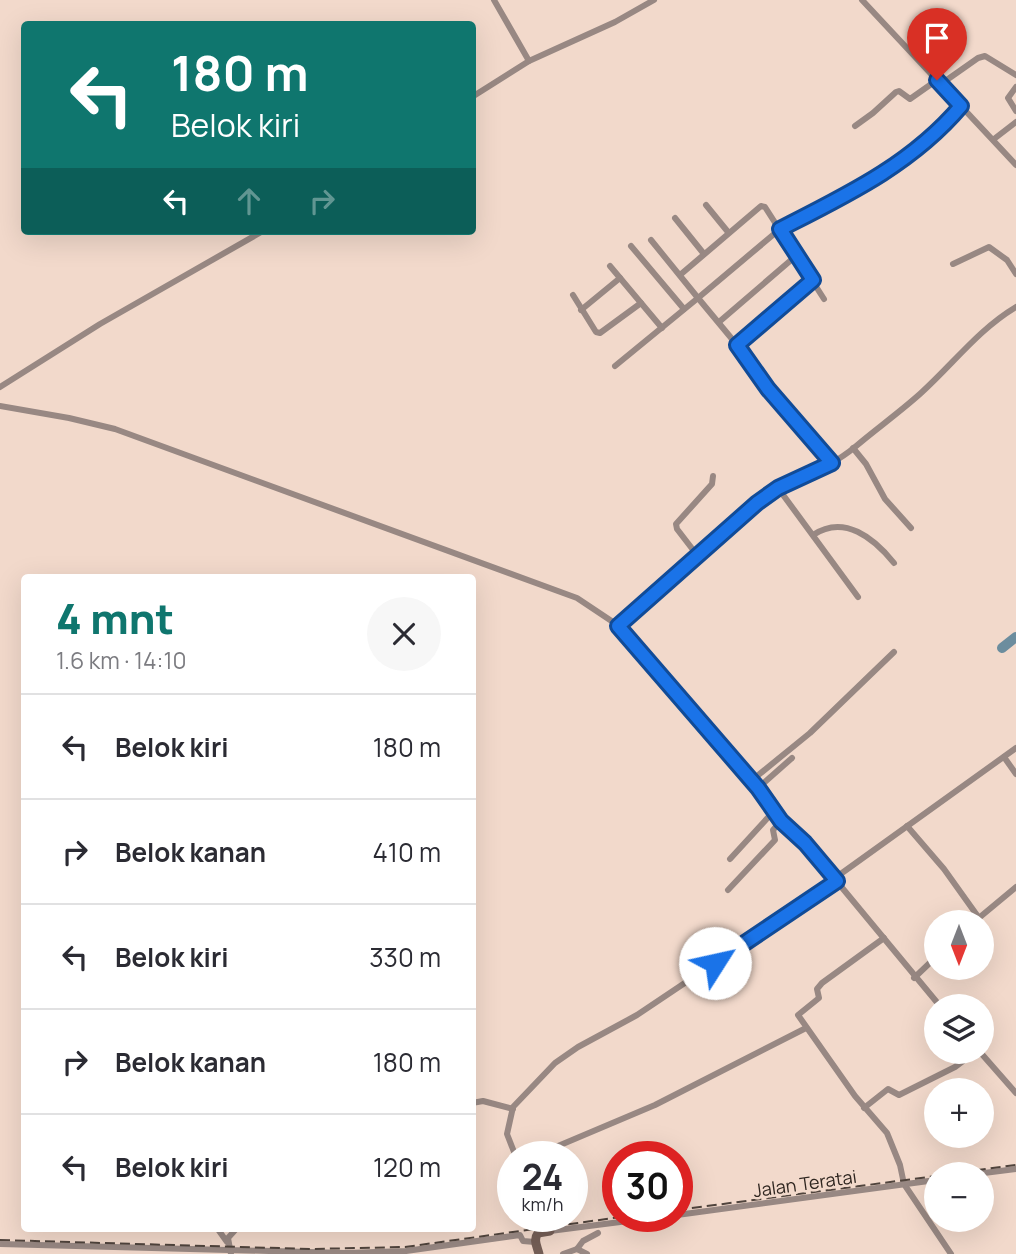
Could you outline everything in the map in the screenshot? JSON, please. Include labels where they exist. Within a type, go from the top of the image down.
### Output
[{"type":"street","points":[[494,0],[529,61]]},
{"type":"street","points":[[476,94],[529,61],[654,0]]},
{"type":"street","points":[[862,0],[1016,165]]},
{"type":"street","points":[[855,126],[896,92],[899,91],[910,99],[978,58],[985,56],[1016,75]]},
{"type":"street","points":[[1016,87],[1008,97],[1016,111]]},
{"type":"street","points":[[615,366],[780,229],[904,161],[928,142],[961,106]]},
{"type":"street","points":[[994,139],[1016,122]]},
{"type":"street","points":[[706,205],[728,232]]},
{"type":"street","points":[[680,275],[761,205],[780,229],[824,299]]},
{"type":"street","points":[[674,218],[704,254]]},
{"type":"street","points":[[0,387],[100,324],[256,235]]},
{"type":"street","points":[[651,240],[719,322],[768,389],[832,463]]},
{"type":"street","points":[[631,246],[684,309]]},
{"type":"street","points":[[953,264],[989,247],[1003,256],[1016,274]]},
{"type":"street","points":[[719,322],[797,255]]},
{"type":"street","points":[[610,266],[662,328]]},
{"type":"street","points":[[582,310],[620,278]]},
{"type":"street","points":[[737,345],[813,280]]},
{"type":"street","points":[[573,295],[596,332],[601,333],[641,303]]},
{"type":"street","points":[[618,626],[697,555],[778,488],[832,463],[919,395],[978,337],[1016,306]]},
{"type":"street","points":[[0,406],[69,418],[149,441],[578,598],[618,626],[758,788],[773,812],[836,879],[929,994]]},
{"type":"street","points":[[853,448],[866,464],[885,499],[911,528]]},
{"type":"street","points":[[697,555],[676,524],[712,484],[713,476]]},
{"type":"street","points":[[778,488],[858,597]]},
{"type":"street","points":[[813,535],[833,526],[852,529],[877,544],[894,563]]},
{"type":"street","points":[[751,781],[810,733],[894,652]]},
{"type":"street","points":[[510,1141],[507,1134],[516,1101],[566,1056],[637,1015],[836,879],[1016,748]]},
{"type":"street","points":[[1004,757],[1016,774]]},
{"type":"street","points":[[758,788],[792,758]]},
{"type":"street","points":[[730,859],[773,812]]},
{"type":"street","points":[[728,890],[775,840],[773,830],[781,821]]},
{"type":"street","points":[[907,826],[944,869],[971,910]]},
{"type":"street","points":[[989,910],[1016,887]]},
{"type":"street","points":[[884,938],[818,986],[819,998],[798,1013],[864,1108],[891,1141],[904,1184],[951,1254]]},
{"type":"street","points":[[914,978],[924,968]]},
{"type":"street","points":[[570,1141],[655,1105],[806,1028]]},
{"type":"street","points":[[864,1108],[888,1089],[899,1095],[960,1064]]},
{"type":"street","points":[[989,1064],[1016,1093]]},
{"type":"street","points":[[476,1102],[483,1101],[513,1109]]},
{"type":"street","points":[[994,1172],[1016,1169]]},
{"type":"street","name":"Jalan Teratai","points":[[693,1213],[924,1182]]},
{"type":"street","points":[[220,1232],[228,1242],[231,1252]]},
{"type":"street","points":[[228,1242],[234,1232]]},
{"type":"street","points":[[531,1242],[538,1233],[544,1232]]},
{"type":"street","points":[[563,1254],[577,1249],[583,1241],[598,1233]]},
{"type":"street","points":[[0,1244],[333,1253],[406,1251],[520,1235],[531,1242],[539,1254]]},
{"type":"street","points":[[577,1249],[587,1254]]},
{"type":"waterway","points":[[1002,648],[1016,637]]},
{"type":"railway","points":[[994,1168],[1016,1165]]},
{"type":"railway","points":[[693,1208],[924,1178]]},
{"type":"railway","points":[[0,1240],[311,1249],[405,1247],[602,1220]]},
{"type":"route","points":[[715,963],[837,881],[805,843],[773,812],[758,788],[618,626],[757,503],[778,488],[832,463],[768,389],[737,345],[813,280],[780,229],[886,172],[928,142],[961,106],[937,80]]}]
